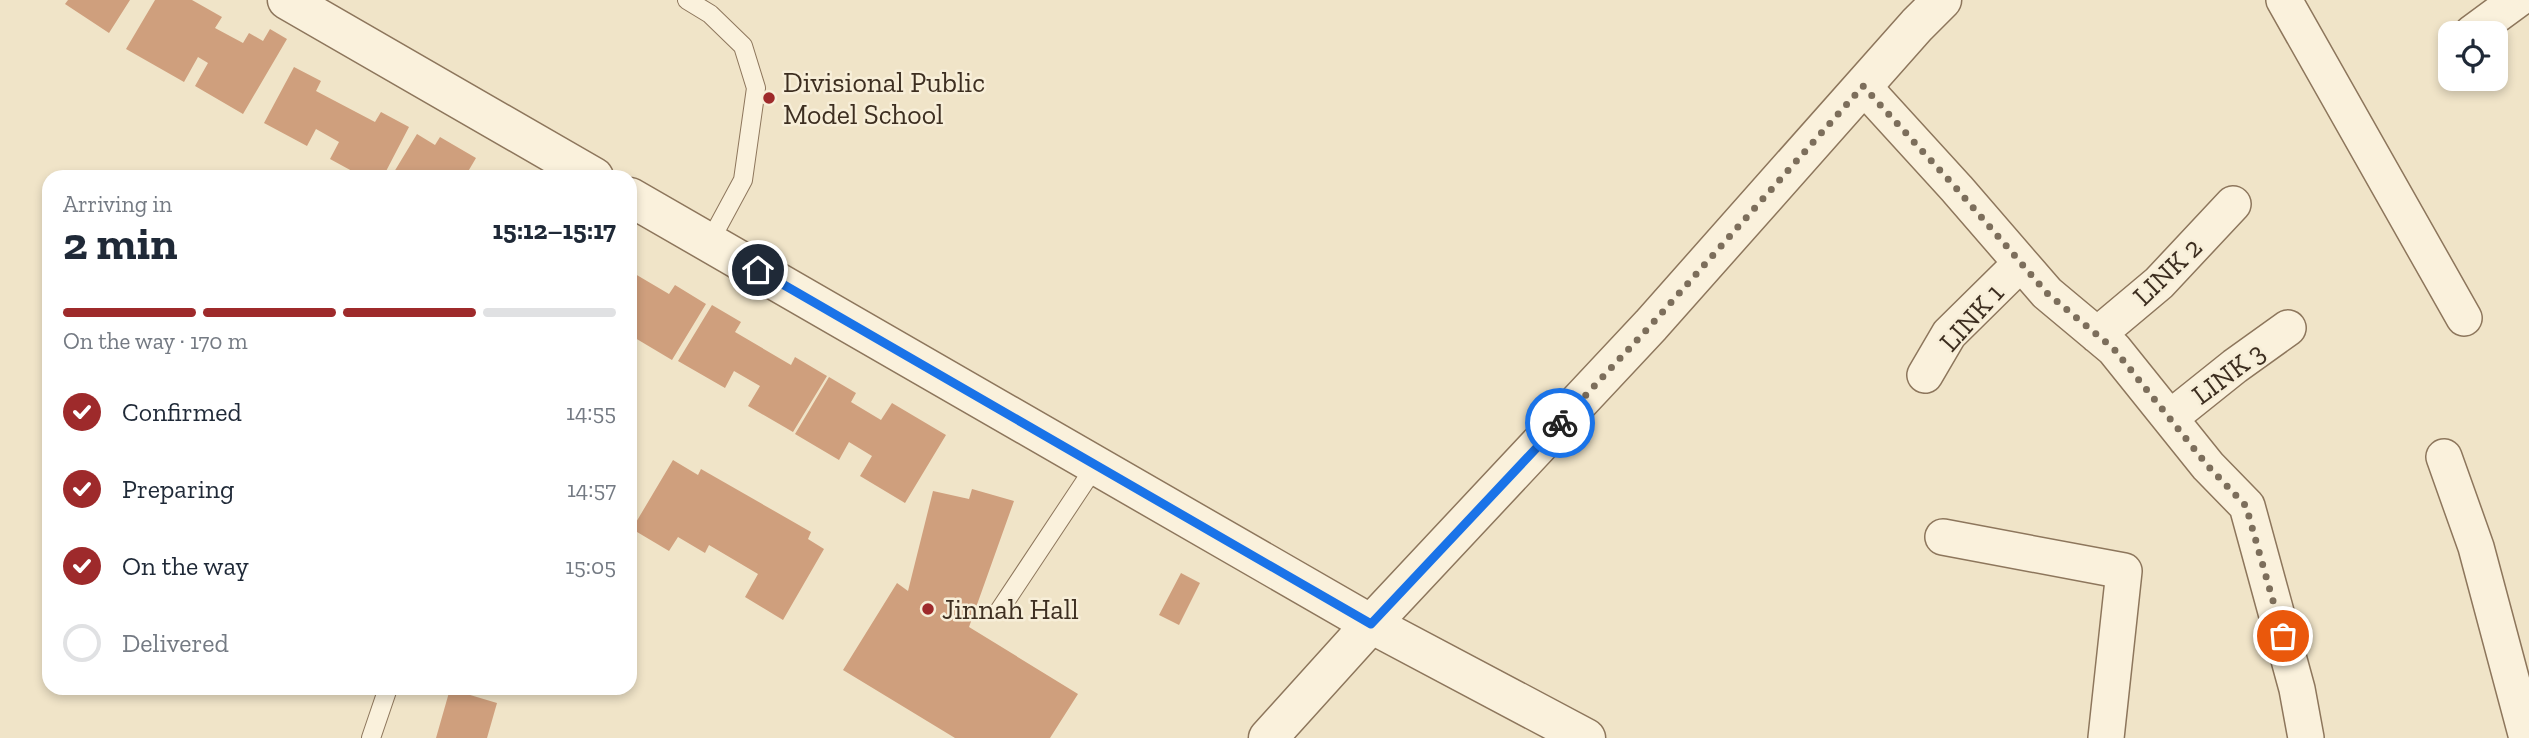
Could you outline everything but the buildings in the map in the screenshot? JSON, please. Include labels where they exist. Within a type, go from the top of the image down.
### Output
[{"type":"street","points":[[288,0],[581,170]]},
{"type":"street","points":[[1268,738],[1651,325],[1917,24],[1942,0]]},
{"type":"street","points":[[2284,0],[2464,318]]},
{"type":"street","points":[[2488,21],[2517,0]]},
{"type":"street","points":[[1863,86],[2047,293],[2114,349],[2208,466],[2246,506],[2297,689],[2306,738]]},
{"type":"street","points":[[637,201],[1371,624],[1586,738]]},
{"type":"street","name":"LINK 2","points":[[2097,335],[2159,283],[2233,204]]},
{"type":"street","name":"LINK 1","points":[[1925,374],[1949,334],[2021,263]]},
{"type":"street","name":"LINK 3","points":[[2170,418],[2287,328]]},
{"type":"street","points":[[2444,457],[2476,547],[2527,738]]},
{"type":"street","points":[[1943,537],[2124,571],[2106,738]]},
{"type":"lane","points":[[687,0],[710,14],[743,46],[755,88],[743,180],[709,243]]},
{"type":"lane","points":[[999,611],[1096,465]]},
{"type":"lane","points":[[371,738],[386,695]]},
{"type":"way so far","points":[[1560,423],[1651,325],[1863,86],[2047,293],[2114,349],[2208,466],[2246,506],[2283,636]]},
{"type":"place","name":"Divisional Public Model School","points":[[769,98]]},
{"type":"place","name":"Jinnah Hall","points":[[928,609]]},
{"type":"route","points":[[758,270],[1371,624],[1560,423]]}]
